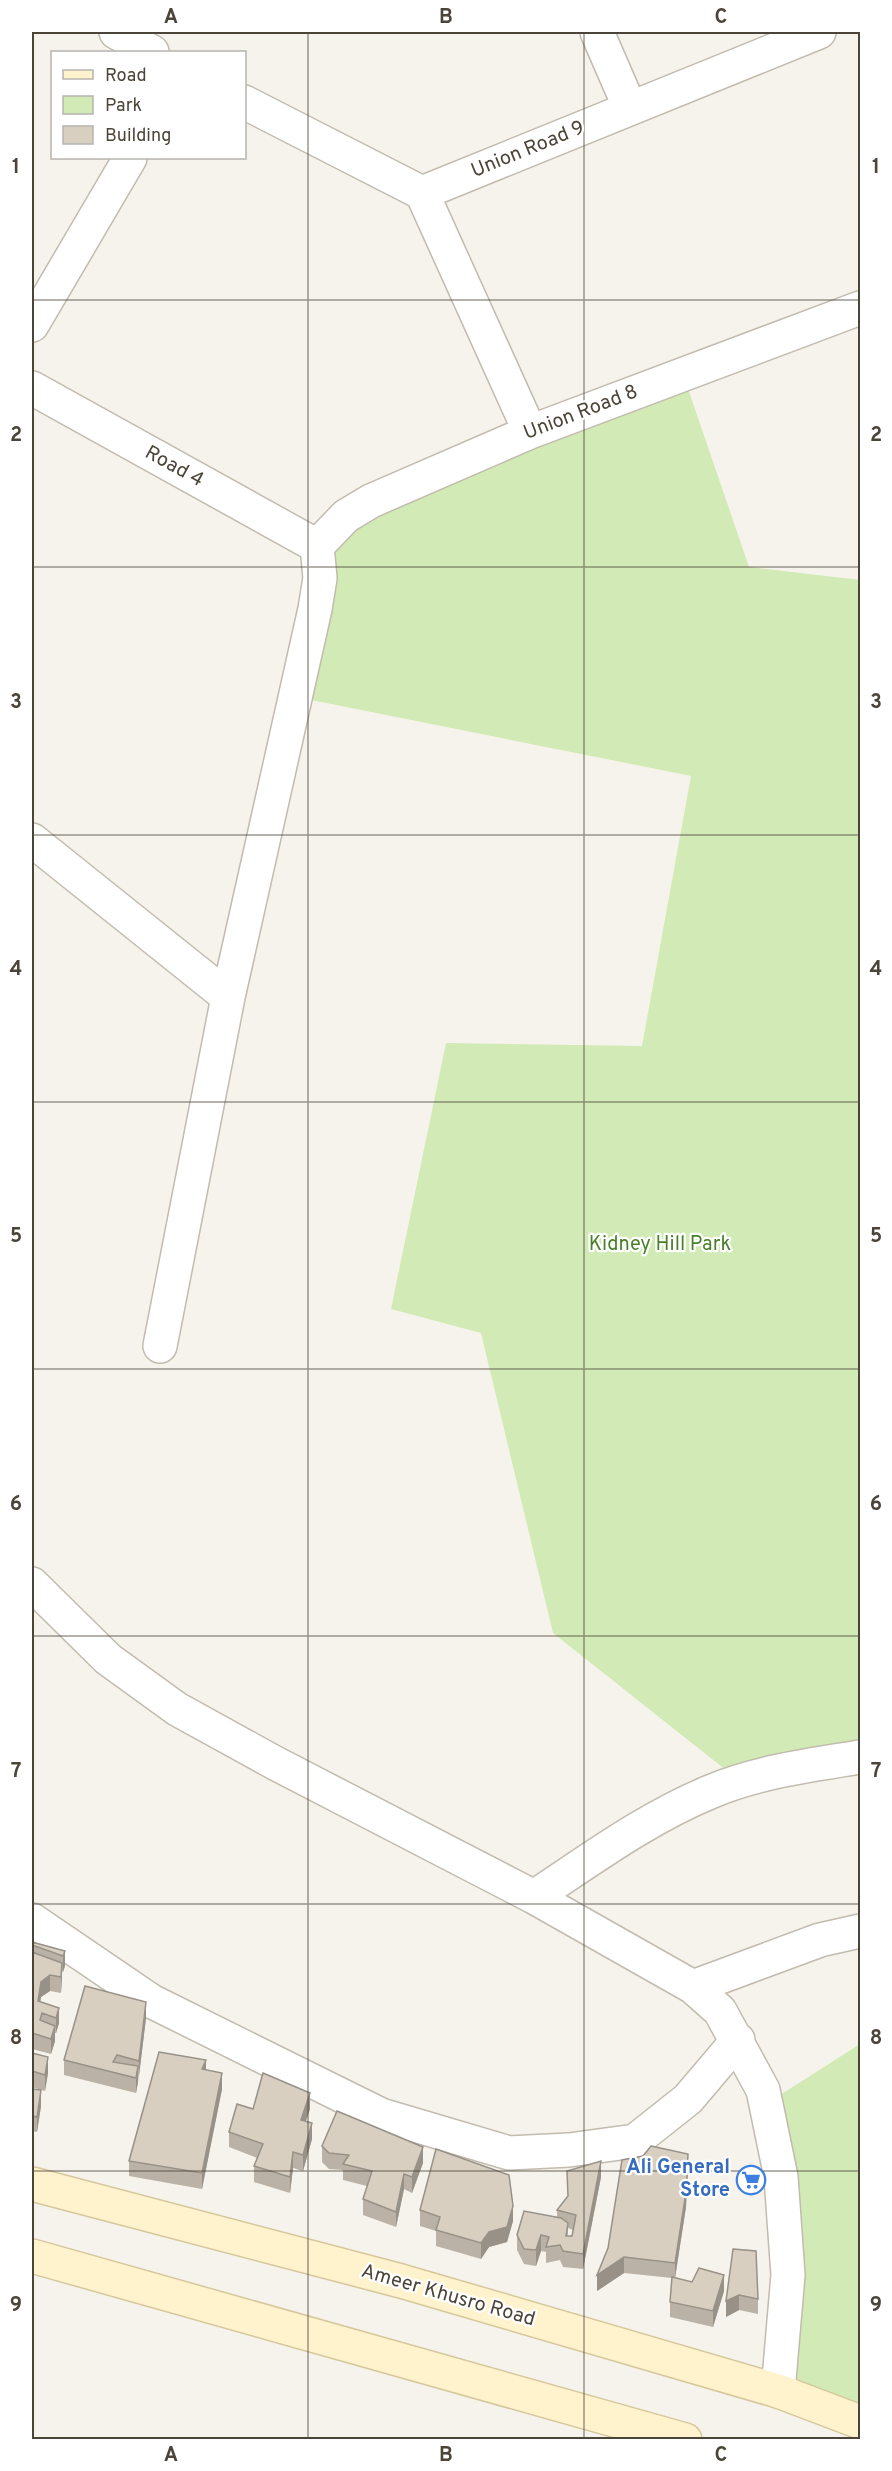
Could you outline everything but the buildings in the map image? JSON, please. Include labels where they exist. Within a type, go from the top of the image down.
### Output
[{"type":"main road","name":"Ameer Khusro Road","points":[[32,2184],[401,2281],[778,2391],[861,2422]]},
{"type":"main road","points":[[32,2256],[685,2439]]},
{"type":"street","points":[[116,32],[150,51]]},
{"type":"street","points":[[597,32],[630,108]]},
{"type":"street","name":"Union Road 9","points":[[422,192],[819,32]]},
{"type":"street","points":[[246,103],[422,192],[530,432]]},
{"type":"street","points":[[32,325],[129,159]]},
{"type":"street","name":"Union Road 8","points":[[317,546],[346,516],[371,501],[530,432],[861,308]]},
{"type":"street","name":"Road 4","points":[[32,388],[317,546]]},
{"type":"street","points":[[160,1346],[228,997],[315,609],[320,578],[317,546]]},
{"type":"street","points":[[32,840],[228,997]]},
{"type":"street","points":[[32,1584],[108,1659],[177,1709],[275,1763],[534,1897],[693,1987],[720,2011],[738,2040],[763,2090],[781,2177],[788,2275],[778,2391]]},
{"type":"street","points":[[534,1897],[624,1838],[710,1792],[810,1765],[861,1757]]},
{"type":"street","points":[[32,1920],[151,2001],[381,2115],[509,2153],[569,2150],[635,2141],[688,2099],[738,2040]]},
{"type":"street","points":[[693,1987],[820,1940],[861,1931]]},
{"type":"green space","name":"Kidney Hill Park","points":[[683,374],[749,567],[860,580],[860,1757],[741,1782],[553,1633],[481,1333],[391,1309],[446,1043],[642,1046],[691,776],[296,697],[317,546],[388,494]]},
{"type":"green space","points":[[860,2044],[860,2420],[778,2391],[766,2104]]},
{"type":"place","name":"Ali General Store","points":[[751,2180]]}]
